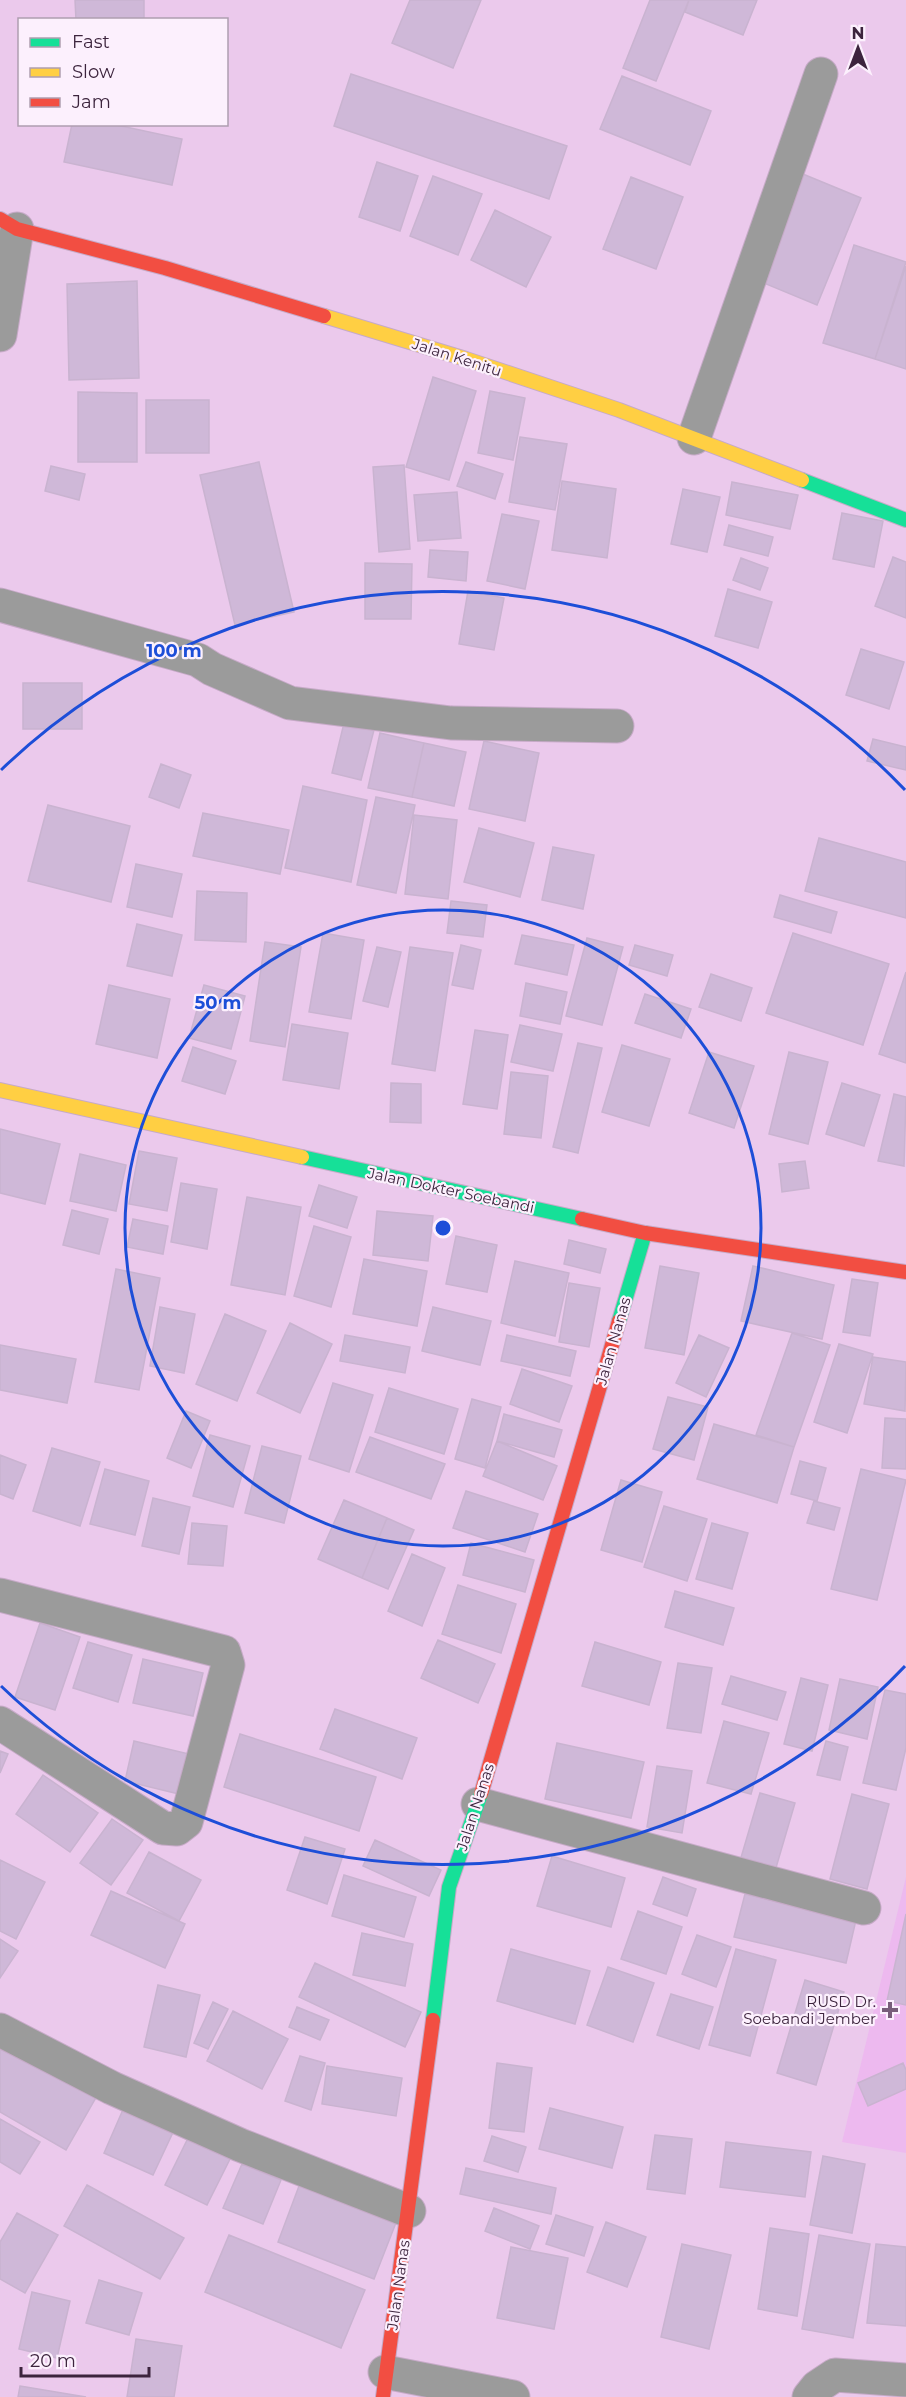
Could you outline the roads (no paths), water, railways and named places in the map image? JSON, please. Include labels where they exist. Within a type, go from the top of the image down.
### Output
[{"type":"street","points":[[694,438],[821,74]]},
{"type":"street","points":[[0,335],[8,224]]},
{"type":"street","name":"Jalan Kenitu","points":[[8,224],[165,268],[466,359],[619,410],[906,520]]},
{"type":"street","points":[[0,605],[198,660],[212,669],[290,703],[451,723],[617,726]]},
{"type":"street","name":"Jalan Dokter Soebandi","points":[[0,1090],[645,1233],[906,1272]]},
{"type":"street","name":"Jalan Nanas","points":[[384,2384],[409,2211],[449,1887],[478,1804],[645,1233]]},
{"type":"street","points":[[0,1595],[224,1652],[228,1665],[186,1822],[177,1829],[163,1828],[0,1723]]},
{"type":"street","points":[[478,1804],[864,1908]]},
{"type":"street","points":[[0,2030],[112,2088],[240,2145],[409,2211]]},
{"type":"street","points":[[809,2397],[817,2387],[835,2375],[906,2380]]},
{"type":"street","points":[[384,2384],[513,2397]]},
{"type":"place","name":"RUSD Dr. Soebandi Jember","points":[[890,2010]]}]
